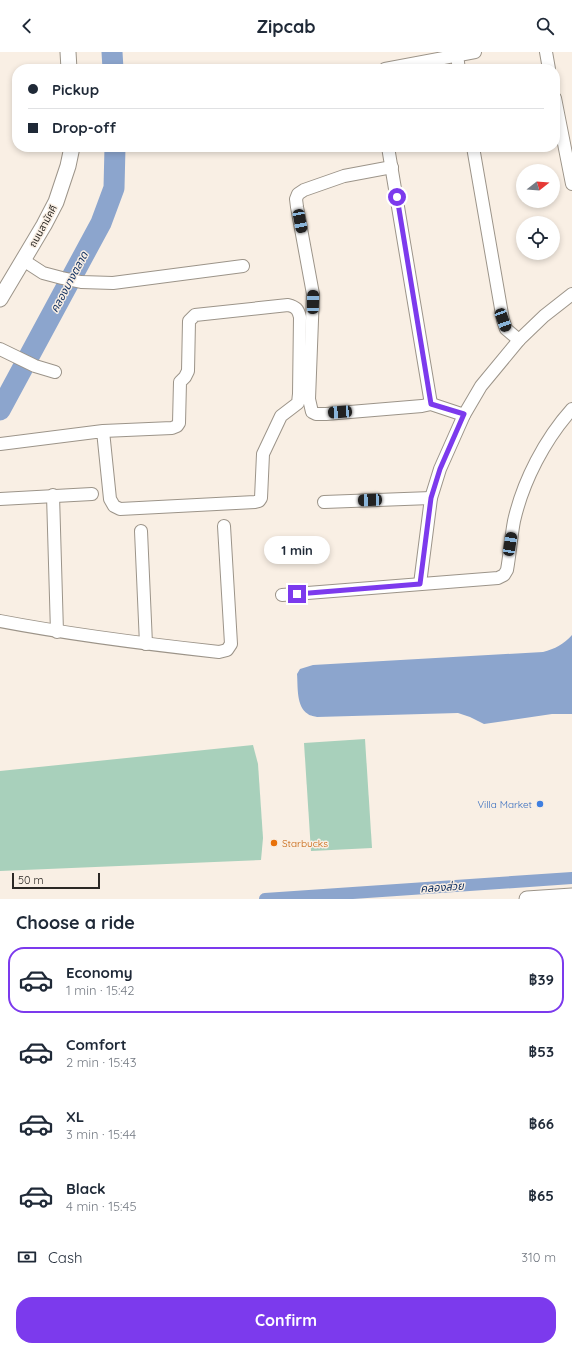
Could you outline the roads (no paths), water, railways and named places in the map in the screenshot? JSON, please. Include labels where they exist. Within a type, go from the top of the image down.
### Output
[{"type":"main road","points":[[68,52],[69,64]]},
{"type":"main road","name":"ถนนสามัคคี","points":[[0,299],[56,202],[71,152]]},
{"type":"main road","points":[[527,899],[572,896]]},
{"type":"street","points":[[413,64],[475,52]]},
{"type":"street","points":[[546,52],[548,64]]},
{"type":"street","points":[[457,56],[458,64]]},
{"type":"street","points":[[560,123],[572,184]]},
{"type":"street","points":[[389,152],[431,404]]},
{"type":"street","points":[[474,152],[503,320],[506,329],[519,340]]},
{"type":"street","points":[[392,167],[344,176],[304,190],[298,194],[296,199],[313,294],[309,399],[310,408],[312,412],[316,414],[326,414],[431,404],[464,414]]},
{"type":"street","points":[[23,260],[43,273],[62,278],[81,282],[113,283],[243,266]]},
{"type":"street","points":[[420,584],[431,498],[440,469],[464,414],[481,386],[519,340],[550,311],[572,294]]},
{"type":"street","points":[[1,444],[103,431],[172,428],[177,426],[179,423],[180,382],[186,378],[188,371],[189,321],[195,315],[288,305],[299,310],[298,404],[281,416],[263,454],[261,498],[259,501],[120,509],[114,506],[110,499],[103,431]]},
{"type":"street","points":[[5,352],[35,366],[56,372]]},
{"type":"street","points":[[282,595],[498,578],[504,575],[507,570],[514,520],[522,493],[535,462],[572,409]]},
{"type":"street","points":[[0,499],[92,494]]},
{"type":"street","points":[[53,495],[57,632]]},
{"type":"street","points":[[324,502],[431,498]]},
{"type":"street","points":[[0,620],[57,632],[146,644],[219,652],[227,650],[231,644],[224,526]]},
{"type":"street","points":[[141,531],[146,644]]},
{"type":"water","points":[[572,635],[572,714],[552,714],[484,724],[458,713],[317,717],[309,715],[301,706],[297,674],[300,669],[313,665],[543,652],[559,646]]},
{"type":"waterway","name":"คลองบางตลาด","points":[[112,52],[113,64]]},
{"type":"waterway","name":"คลองบางตลาด","points":[[0,410],[101,223],[114,188],[115,152]]},
{"type":"waterway","name":"คลองส่วย","points":[[265,899],[572,878]]},
{"type":"place","name":"Villa Market","points":[[540,804]]},
{"type":"place","name":"Starbucks","points":[[274,843]]}]
